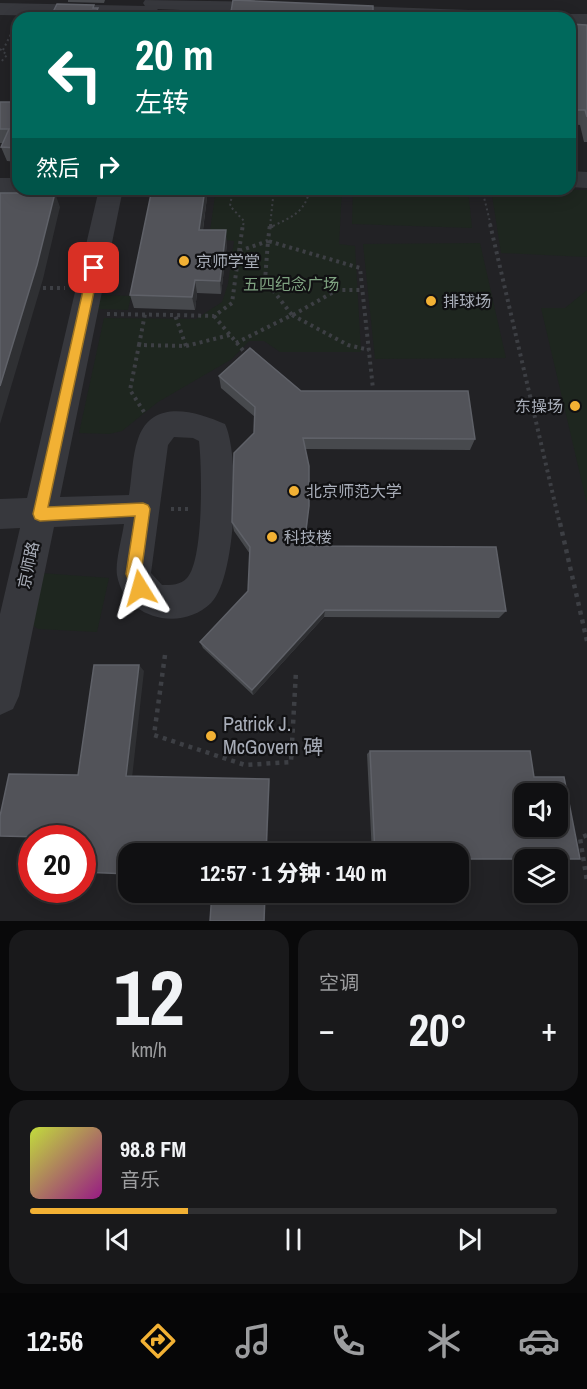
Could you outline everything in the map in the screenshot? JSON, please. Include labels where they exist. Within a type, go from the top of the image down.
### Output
[{"type":"street","points":[[0,9],[290,9]]},
{"type":"street","points":[[314,10],[444,11]]},
{"type":"street","name":"京师路","points":[[0,696],[110,195]]},
{"type":"street","points":[[167,424],[195,425],[214,433],[218,456],[212,563],[202,587],[184,601],[158,602],[140,588],[134,574],[143,509],[153,440],[167,424]]},
{"type":"street","points":[[0,514],[143,509]]},
{"type":"path","points":[[0,63],[7,57],[7,54],[1,50],[12,31]]},
{"type":"path","points":[[27,288],[145,314],[214,316],[232,303],[244,221],[230,206],[232,195]]},
{"type":"path","points":[[273,195],[265,280],[292,315],[348,345],[369,350]]},
{"type":"path","points":[[269,228],[298,213],[310,195]]},
{"type":"path","points":[[483,195],[587,641]]},
{"type":"path","points":[[239,251],[268,241],[360,268],[373,389]]},
{"type":"path","points":[[236,343],[337,290],[362,290]]},
{"type":"path","points":[[145,314],[130,390],[149,421]]},
{"type":"path","points":[[176,315],[186,346]]},
{"type":"path","points":[[214,316],[250,358]]},
{"type":"path","points":[[140,345],[186,346],[230,335]]},
{"type":"path","points":[[143,509],[215,508]]},
{"type":"path","points":[[165,655],[154,735],[245,765],[291,762],[296,671]]},
{"type":"path","points":[[587,835],[580,838],[587,881]]},
{"type":"shaded area","name":"北京师范大学","points":[[0,0],[587,0],[587,921],[0,921]]},
{"type":"green space","points":[[576,190],[587,190],[587,257],[501,253],[492,195],[576,195]]},
{"type":"green space","name":"五四纪念广场","points":[[215,195],[342,195],[339,244],[355,246],[361,352],[280,352],[264,341],[249,341],[232,359],[158,402],[122,431],[109,434],[79,433],[104,318],[196,319],[222,302],[228,284],[234,241],[209,238]]},
{"type":"green space","points":[[353,195],[469,195],[472,228],[352,224]]},
{"type":"green space","name":"排球场","points":[[480,243],[506,358],[375,359],[363,244]]},
{"type":"green space","name":"东操场","points":[[587,290],[587,504],[541,308],[565,308]]},
{"type":"green space","points":[[101,295],[131,296],[128,310],[98,309]]},
{"type":"green space","points":[[41,573],[109,578],[97,632],[38,629],[31,624]]},
{"type":"building","points":[[233,0],[373,6],[373,12],[231,12]]},
{"type":"building","points":[[57,4],[94,5],[93,8],[98,8],[96,12],[53,12]]},
{"type":"building","points":[[576,24],[587,25],[587,117],[585,110],[576,110]]},
{"type":"building","points":[[0,102],[12,102],[12,148],[1,147],[9,129],[0,129]]},
{"type":"building","points":[[0,193],[54,195],[37,265],[0,386]]},
{"type":"building","name":"京师学堂","points":[[151,195],[204,195],[199,230],[226,230],[220,281],[195,280],[192,297],[130,295]]},
{"type":"building","name":"科技楼","points":[[250,348],[301,391],[468,391],[475,439],[303,438],[309,466],[309,506],[304,546],[496,547],[506,611],[325,610],[252,690],[200,642],[248,591],[250,547],[232,522],[234,453],[254,433],[255,407],[219,376]]},
{"type":"building","points":[[94,665],[139,665],[126,776],[269,779],[266,843],[118,843],[118,874],[96,873],[96,825],[18,825],[18,836],[0,836],[0,816],[9,774],[78,775]]},
{"type":"building","points":[[370,751],[530,751],[534,777],[564,777],[565,783],[514,783],[514,837],[568,837],[568,798],[580,859],[568,859],[568,849],[514,849],[514,859],[469,859],[469,843],[374,843]]},
{"type":"building","points":[[211,903],[265,903],[264,921],[210,921]]},
{"type":"tunnel","points":[[231,12],[232,7]]},
{"type":"place","name":"京师学堂","points":[[184,261]]},
{"type":"place","name":"排球场","points":[[431,301]]},
{"type":"place","name":"东操场","points":[[575,406]]},
{"type":"place","name":"北京师范大学","points":[[294,491]]},
{"type":"place","name":"科技楼","points":[[272,537]]},
{"type":"place","name":"Patrick J. McGovern 碑","points":[[211,736]]},
{"type":"route","points":[[94,268],[40,514],[143,509],[134,574],[140,588]]}]
